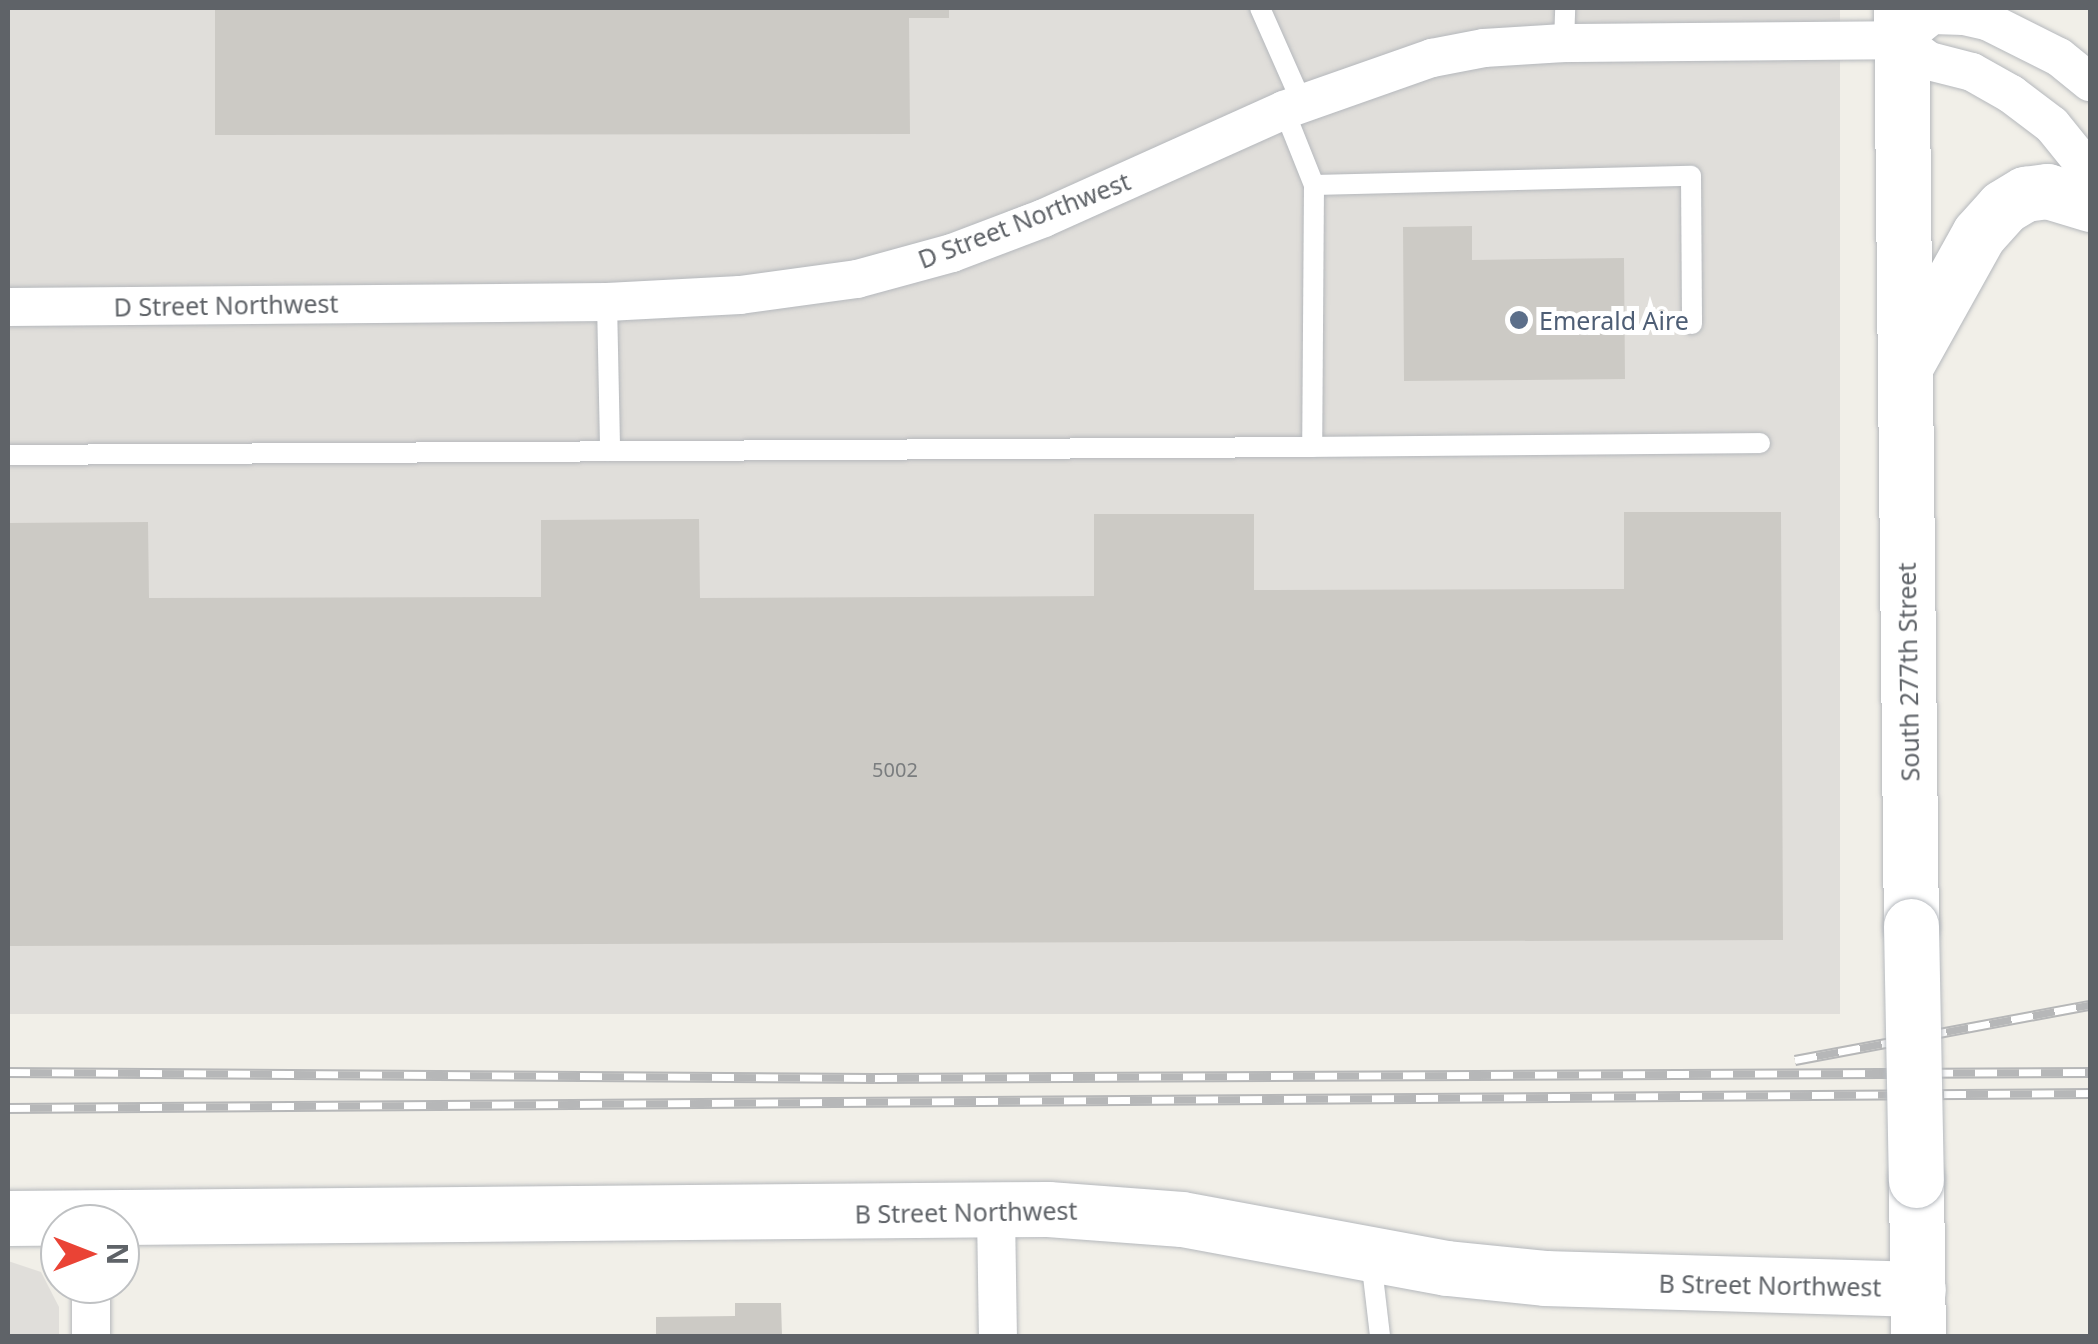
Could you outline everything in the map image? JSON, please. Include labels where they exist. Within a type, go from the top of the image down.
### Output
[{"type":"street","points":[[2090,82],[2060,57],[1989,22],[1932,15],[1900,24],[1929,61],[1972,72],[2011,94],[2052,125],[2090,172]]},
{"type":"street","name":"D Street Northwest","points":[[8,308],[607,302],[740,294],[858,279],[952,254],[1044,218],[1293,106],[1432,58],[1564,25],[1900,24]]},
{"type":"street","name":"South 277th Street","points":[[1900,24],[1918,1313]]},
{"type":"street","points":[[1904,368],[1978,234],[2003,206],[2025,194],[2047,192],[2090,204]]},
{"type":"street","points":[[996,1212],[998,1336]]},
{"type":"street","name":"B Street Northwest","points":[[140,1221],[1121,1212],[1243,1228],[1370,1254],[1546,1278],[1918,1313]]},
{"type":"street","name":"B Street Northwest","points":[[8,1218],[40,1219]]},
{"type":"street","points":[[91,1304],[91,1336]]},
{"type":"lane","points":[[1260,8],[1314,185],[1312,446]]},
{"type":"lane","points":[[1314,185],[1691,176],[1692,324]]},
{"type":"lane","points":[[607,302],[610,451]]},
{"type":"lane","points":[[8,455],[1760,443]]},
{"type":"lane","points":[[1370,1254],[1380,1336]]},
{"type":"shaded area","points":[[8,8],[1840,8],[1840,1014],[8,1014]]},
{"type":"shaded area","points":[[8,1261],[40,1272],[40,1304],[59,1307],[59,1336],[8,1336]]},
{"type":"building","points":[[215,8],[949,8],[949,18],[909,18],[910,134],[215,135]]},
{"type":"building","points":[[1472,226],[1472,260],[1624,258],[1625,379],[1404,381],[1403,227]]},
{"type":"building","points":[[1624,512],[1781,512],[1783,940],[8,946],[8,523],[148,522],[149,598],[541,597],[541,520],[699,519],[700,598],[1094,596],[1094,514],[1254,514],[1254,590],[1624,589]]},
{"type":"building","points":[[735,1303],[781,1303],[782,1336],[656,1336],[656,1317],[735,1316]]},
{"type":"railway","points":[[1795,1060],[2090,1005]]},
{"type":"railway","points":[[8,1072],[875,1078],[2090,1072]]},
{"type":"railway","points":[[8,1108],[2090,1093]]},
{"type":"place","name":"Emerald Aire","points":[[1519,320]]}]
